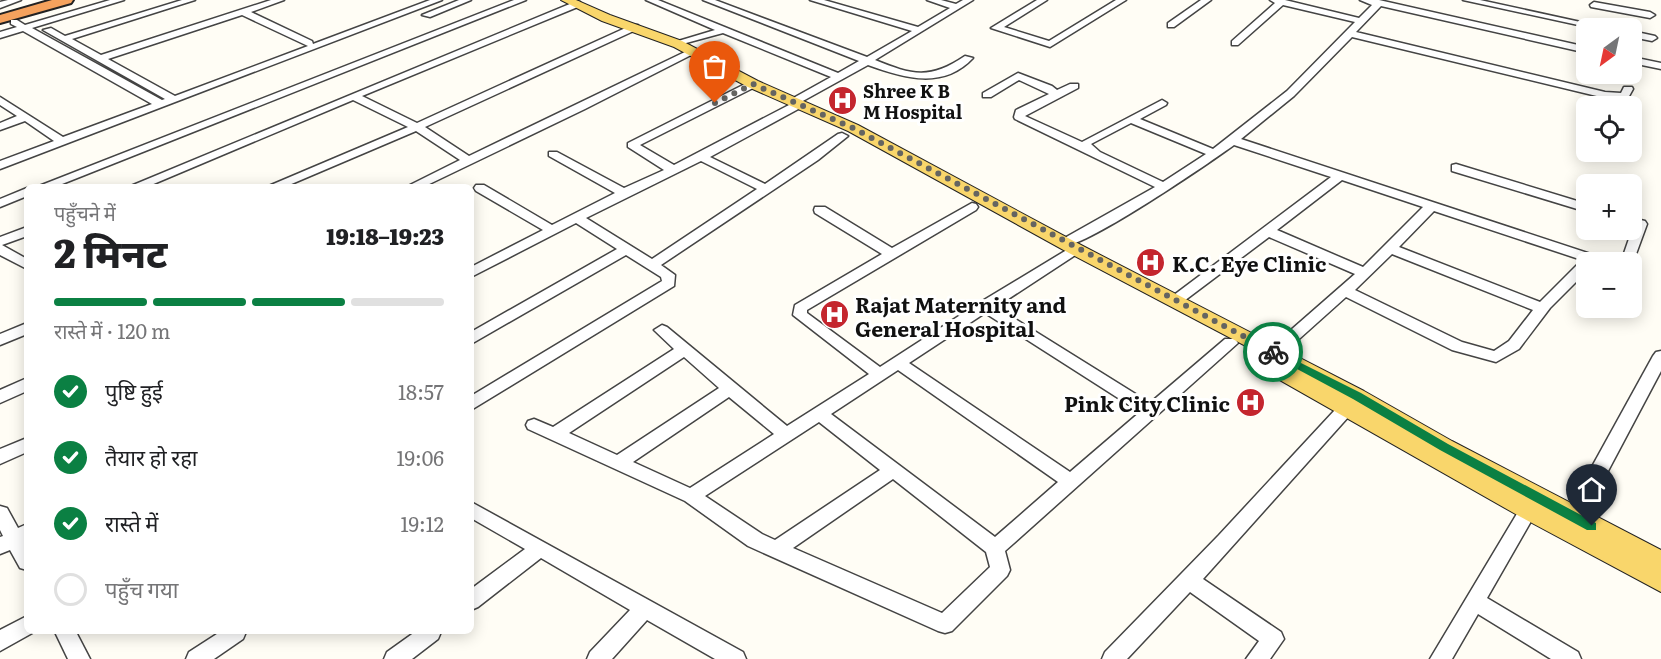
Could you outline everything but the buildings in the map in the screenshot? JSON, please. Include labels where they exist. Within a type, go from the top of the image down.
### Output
[{"type":"highway","points":[[0,12],[44,0]]},
{"type":"highway","points":[[0,19],[66,0]]},
{"type":"main road","points":[[572,2],[606,18],[678,44],[753,84],[853,128],[1230,342],[1352,403],[1532,503],[1661,581]]},
{"type":"main road","points":[[795,104],[842,135],[972,207],[1069,249],[1274,353],[1352,403]]},
{"type":"main road","points":[[1532,503],[1574,517],[1661,562]]},
{"type":"street","points":[[0,5],[17,0]]},
{"type":"street","points":[[0,35],[92,0]]},
{"type":"street","points":[[0,27],[14,22],[37,25],[120,0]]},
{"type":"street","points":[[64,39],[191,0]]},
{"type":"street","points":[[99,57],[266,0]]},
{"type":"street","points":[[99,57],[280,0]]},
{"type":"street","points":[[0,165],[438,0]]},
{"type":"street","points":[[380,33],[467,0]]},
{"type":"street","points":[[50,184],[522,0]]},
{"type":"street","points":[[651,0],[839,77]]},
{"type":"street","points":[[707,0],[899,73],[929,77],[941,75],[968,58]]},
{"type":"street","points":[[814,0],[920,30]]},
{"type":"street","points":[[931,0],[957,7]]},
{"type":"street","points":[[474,270],[701,157],[969,0]]},
{"type":"street","points":[[1043,0],[996,28],[1050,44],[1122,0]]},
{"type":"street","points":[[1171,25],[1207,0]]},
{"type":"street","points":[[1364,0],[1576,48]]},
{"type":"street","points":[[1467,0],[1576,24]]},
{"type":"street","points":[[1235,43],[1277,1],[1361,21]]},
{"type":"street","points":[[142,184],[572,2]]},
{"type":"street","points":[[1592,18],[1594,2],[1650,15]]},
{"type":"street","points":[[691,496],[984,306],[1232,140],[1258,121],[1316,70],[1379,3]]},
{"type":"street","points":[[243,12],[309,43]]},
{"type":"street","points":[[482,16],[493,21]]},
{"type":"street","points":[[25,24],[162,105]]},
{"type":"street","points":[[37,25],[175,100]]},
{"type":"street","points":[[280,184],[417,127],[635,27]]},
{"type":"street","points":[[678,44],[724,30]]},
{"type":"street","points":[[1349,33],[1605,95],[1624,96],[1628,89]]},
{"type":"street","points":[[1642,36],[1652,38]]},
{"type":"street","points":[[418,184],[603,97],[692,52]]},
{"type":"street","points":[[1642,62],[1661,66]]},
{"type":"street","points":[[987,95],[1018,76],[1048,88],[1056,95]]},
{"type":"street","points":[[673,170],[632,145],[753,84]]},
{"type":"street","points":[[1074,86],[1020,112],[1019,117],[1163,186]]},
{"type":"street","points":[[353,96],[417,127],[468,160]]},
{"type":"street","points":[[0,100],[63,142]]},
{"type":"street","points":[[1088,149],[1085,145],[1088,141],[1162,103]]},
{"type":"street","points":[[0,127],[26,117]]},
{"type":"street","points":[[1131,119],[1213,153]]},
{"type":"street","points":[[653,264],[697,239],[766,189],[820,155],[842,135]]},
{"type":"street","points":[[1232,140],[1576,257]]},
{"type":"street","points":[[553,154],[624,194]]},
{"type":"street","points":[[701,157],[766,189]]},
{"type":"street","points":[[1456,168],[1576,205]]},
{"type":"street","points":[[1175,302],[1340,177]]},
{"type":"street","points":[[480,188],[553,231]]},
{"type":"street","points":[[0,203],[24,193]]},
{"type":"street","points":[[879,374],[800,315],[800,308],[972,207]]},
{"type":"street","points":[[1274,353],[1346,291],[1430,208]]},
{"type":"street","points":[[820,210],[891,254]]},
{"type":"street","points":[[474,402],[669,283],[668,275],[653,264],[578,219]]},
{"type":"street","points":[[0,242],[24,232]]},
{"type":"street","points":[[1269,232],[1365,273]]},
{"type":"street","points":[[1390,248],[1542,308]]},
{"type":"street","points":[[0,249],[24,263]]},
{"type":"street","points":[[474,337],[627,249]]},
{"type":"street","points":[[1346,291],[1457,345],[1496,357],[1514,345],[1542,308],[1576,277]]},
{"type":"street","points":[[984,306],[1150,411]]},
{"type":"street","points":[[0,340],[24,329]]},
{"type":"street","points":[[662,330],[786,435]]},
{"type":"street","points":[[994,548],[1230,342]]},
{"type":"street","points":[[555,434],[684,350]]},
{"type":"street","points":[[1574,517],[1661,356]]},
{"type":"street","points":[[897,362],[1070,481]]},
{"type":"street","points":[[0,397],[24,385]]},
{"type":"street","points":[[619,463],[730,389]]},
{"type":"street","points":[[1113,659],[1352,403]]},
{"type":"street","points":[[534,425],[691,496],[754,540],[945,624],[1000,570],[994,548],[819,413]]},
{"type":"street","points":[[0,457],[24,445]]},
{"type":"street","points":[[777,549],[893,470]]},
{"type":"street","points":[[1441,659],[1532,503]]},
{"type":"street","points":[[474,511],[735,659]]},
{"type":"street","points":[[0,513],[24,557]]},
{"type":"street","points":[[474,599],[540,548]]},
{"type":"street","points":[[1189,580],[1274,639],[1257,659]]},
{"type":"street","points":[[1475,601],[1570,659]]},
{"type":"street","points":[[598,659],[645,608]]},
{"type":"street","points":[[0,641],[24,627]]},
{"type":"street","points":[[67,634],[79,659]]},
{"type":"street","points":[[197,659],[233,634]]},
{"type":"street","points":[[395,659],[428,634]]},
{"type":"way so far","points":[[715,103],[753,84],[853,128],[1273,352]]},
{"type":"place","name":"Shree K B M Hospital","points":[[842,100]]},
{"type":"place","name":"K.C. Eye Clinic","points":[[1151,262]]},
{"type":"place","name":"Rajat Maternity and General Hospital","points":[[834,315]]},
{"type":"place","name":"Pink City Clinic","points":[[1251,402]]},
{"type":"route","points":[[1273,352],[1592,526]]}]
